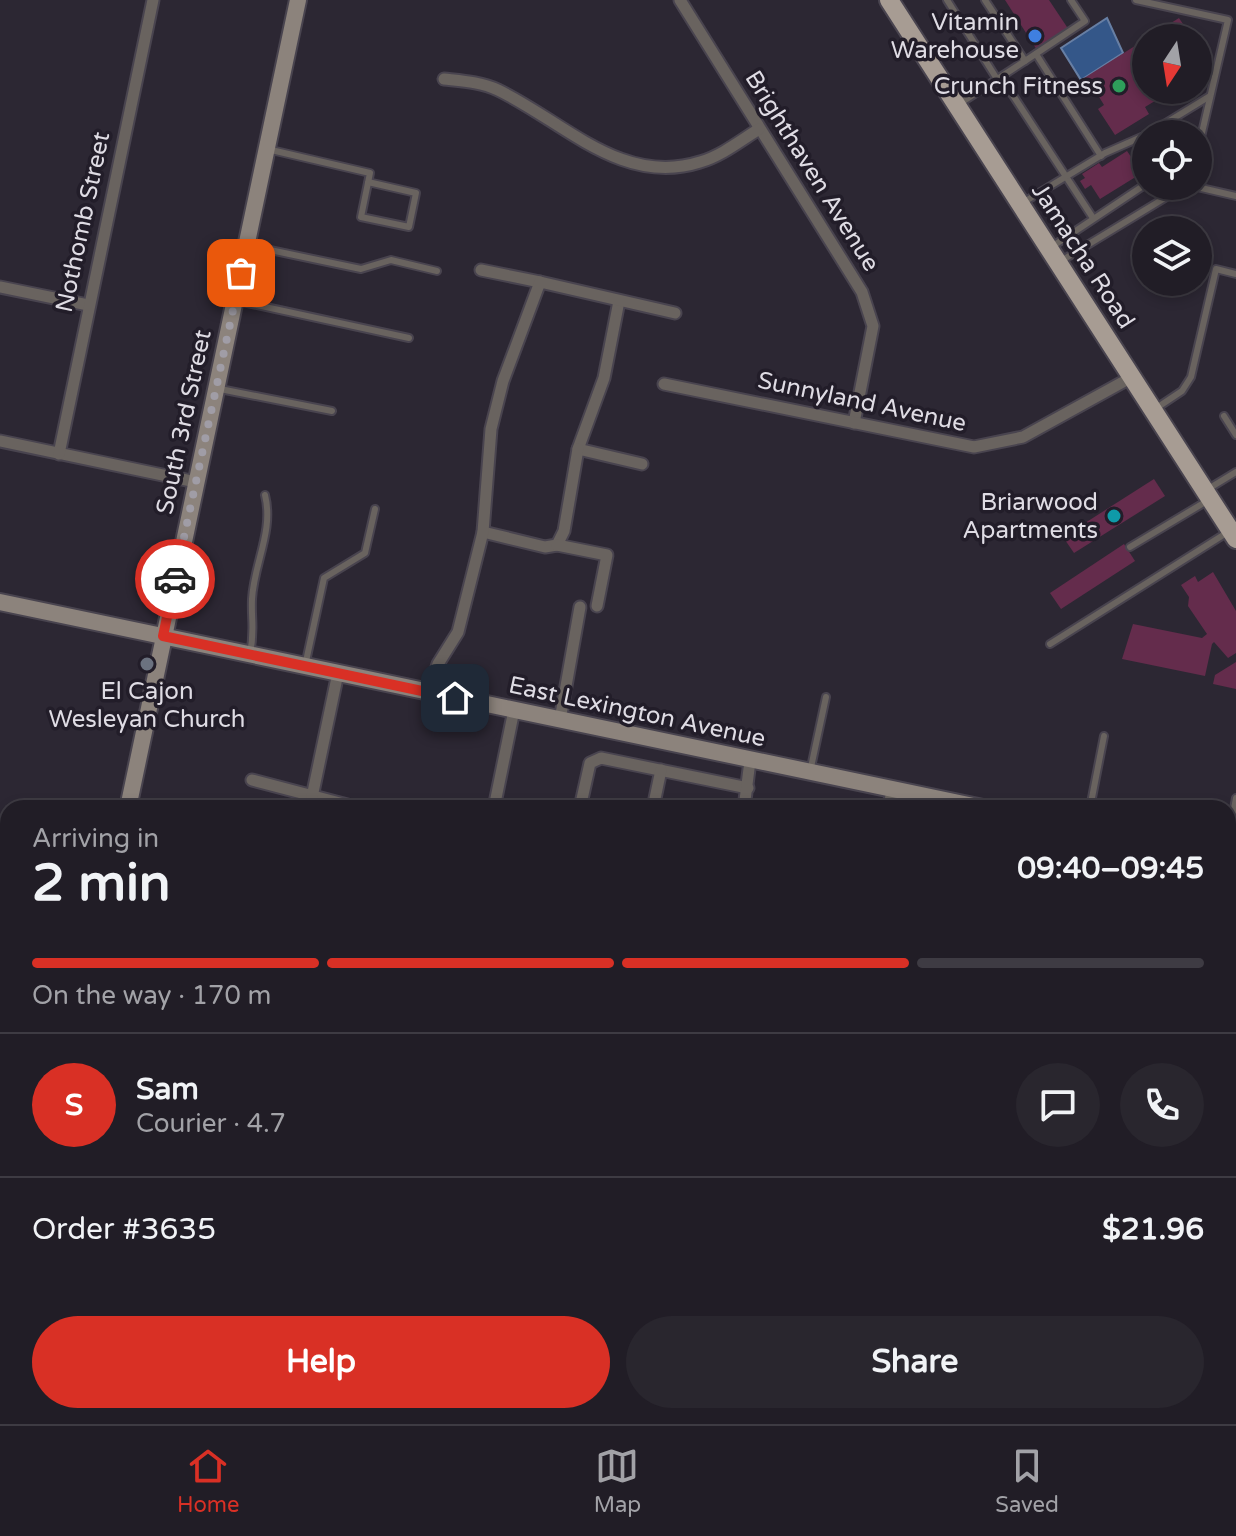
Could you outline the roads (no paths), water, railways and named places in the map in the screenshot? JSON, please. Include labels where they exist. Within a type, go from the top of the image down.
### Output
[{"type":"main road","name":"Jamacha Road","points":[[889,0],[1233,534]]},
{"type":"street","name":"Nothomb Street","points":[[59,454],[153,0]]},
{"type":"street","name":"South 3rd Street","points":[[130,800],[298,0]]},
{"type":"street","name":"Brighthaven Avenue","points":[[680,0],[865,301],[873,326],[871,351],[854,423]]},
{"type":"street","points":[[444,79],[498,90],[610,156],[649,167],[676,168],[701,162],[759,129]]},
{"type":"street","points":[[481,270],[675,313]]},
{"type":"street","points":[[429,692],[438,664],[458,632],[483,532],[491,429],[503,381],[540,282]]},
{"type":"street","points":[[0,287],[88,305]]},
{"type":"street","points":[[557,545],[564,531],[578,449],[604,378],[619,301]]},
{"type":"street","name":"Sunnyland Avenue","points":[[664,384],[949,444],[994,446],[1023,437],[1132,377]]},
{"type":"street","points":[[0,441],[196,482]]},
{"type":"street","points":[[578,449],[642,464]]},
{"type":"street","points":[[483,532],[545,547],[557,545],[607,555],[597,606]]},
{"type":"street","name":"East Lexington Avenue","points":[[0,602],[945,800]]},
{"type":"street","points":[[560,720],[580,607]]},
{"type":"street","points":[[312,797],[338,673]]},
{"type":"street","points":[[496,800],[514,710]]},
{"type":"street","points":[[582,800],[590,763],[601,758],[748,788]]},
{"type":"street","points":[[746,800],[750,761]]},
{"type":"street","points":[[655,800],[661,770]]},
{"type":"street","points":[[252,780],[325,800]]},
{"type":"street","points":[[890,800],[892,789]]},
{"type":"lane","points":[[947,0],[1093,218]]},
{"type":"lane","points":[[985,0],[1025,61]]},
{"type":"lane","points":[[957,106],[1085,21],[1071,0]]},
{"type":"lane","points":[[1136,0],[1228,20],[1212,92]]},
{"type":"lane","points":[[1036,54],[1101,156]]},
{"type":"lane","points":[[1172,120],[1198,104]]},
{"type":"lane","points":[[1020,204],[1101,156],[1132,142]]},
{"type":"lane","points":[[267,149],[370,173],[368,182],[361,217],[409,227],[416,193],[368,182]]},
{"type":"lane","points":[[1054,255],[1178,190],[1197,187],[1236,196]]},
{"type":"lane","points":[[1054,255],[1093,218],[1132,193]]},
{"type":"lane","points":[[246,245],[361,269],[391,260],[437,271]]},
{"type":"lane","points":[[1153,410],[1182,391],[1191,377],[1216,269],[1236,274]]},
{"type":"lane","points":[[235,300],[409,338]]},
{"type":"lane","points":[[216,388],[332,411]]},
{"type":"lane","points":[[1224,416],[1236,435]]},
{"type":"lane","points":[[1130,547],[1208,495],[1236,472]]},
{"type":"lane","points":[[250,654],[255,630],[252,599],[270,514],[265,495]]},
{"type":"lane","points":[[305,666],[320,588],[329,573],[365,553],[375,509]]},
{"type":"lane","points":[[1050,644],[1233,534]]},
{"type":"lane","points":[[810,773],[826,697]]},
{"type":"lane","points":[[1092,800],[1104,736]]},
{"type":"water","points":[[1107,18],[1123,53],[1081,80],[1061,48]]},
{"type":"place","name":"Vitamin Warehouse","points":[[1035,36]]},
{"type":"place","name":"Crunch Fitness","points":[[1119,86]]},
{"type":"place","name":"Briarwood Apartments","points":[[1114,516]]},
{"type":"place","name":"El Cajon Wesleyan Church","points":[[147,664]]}]
